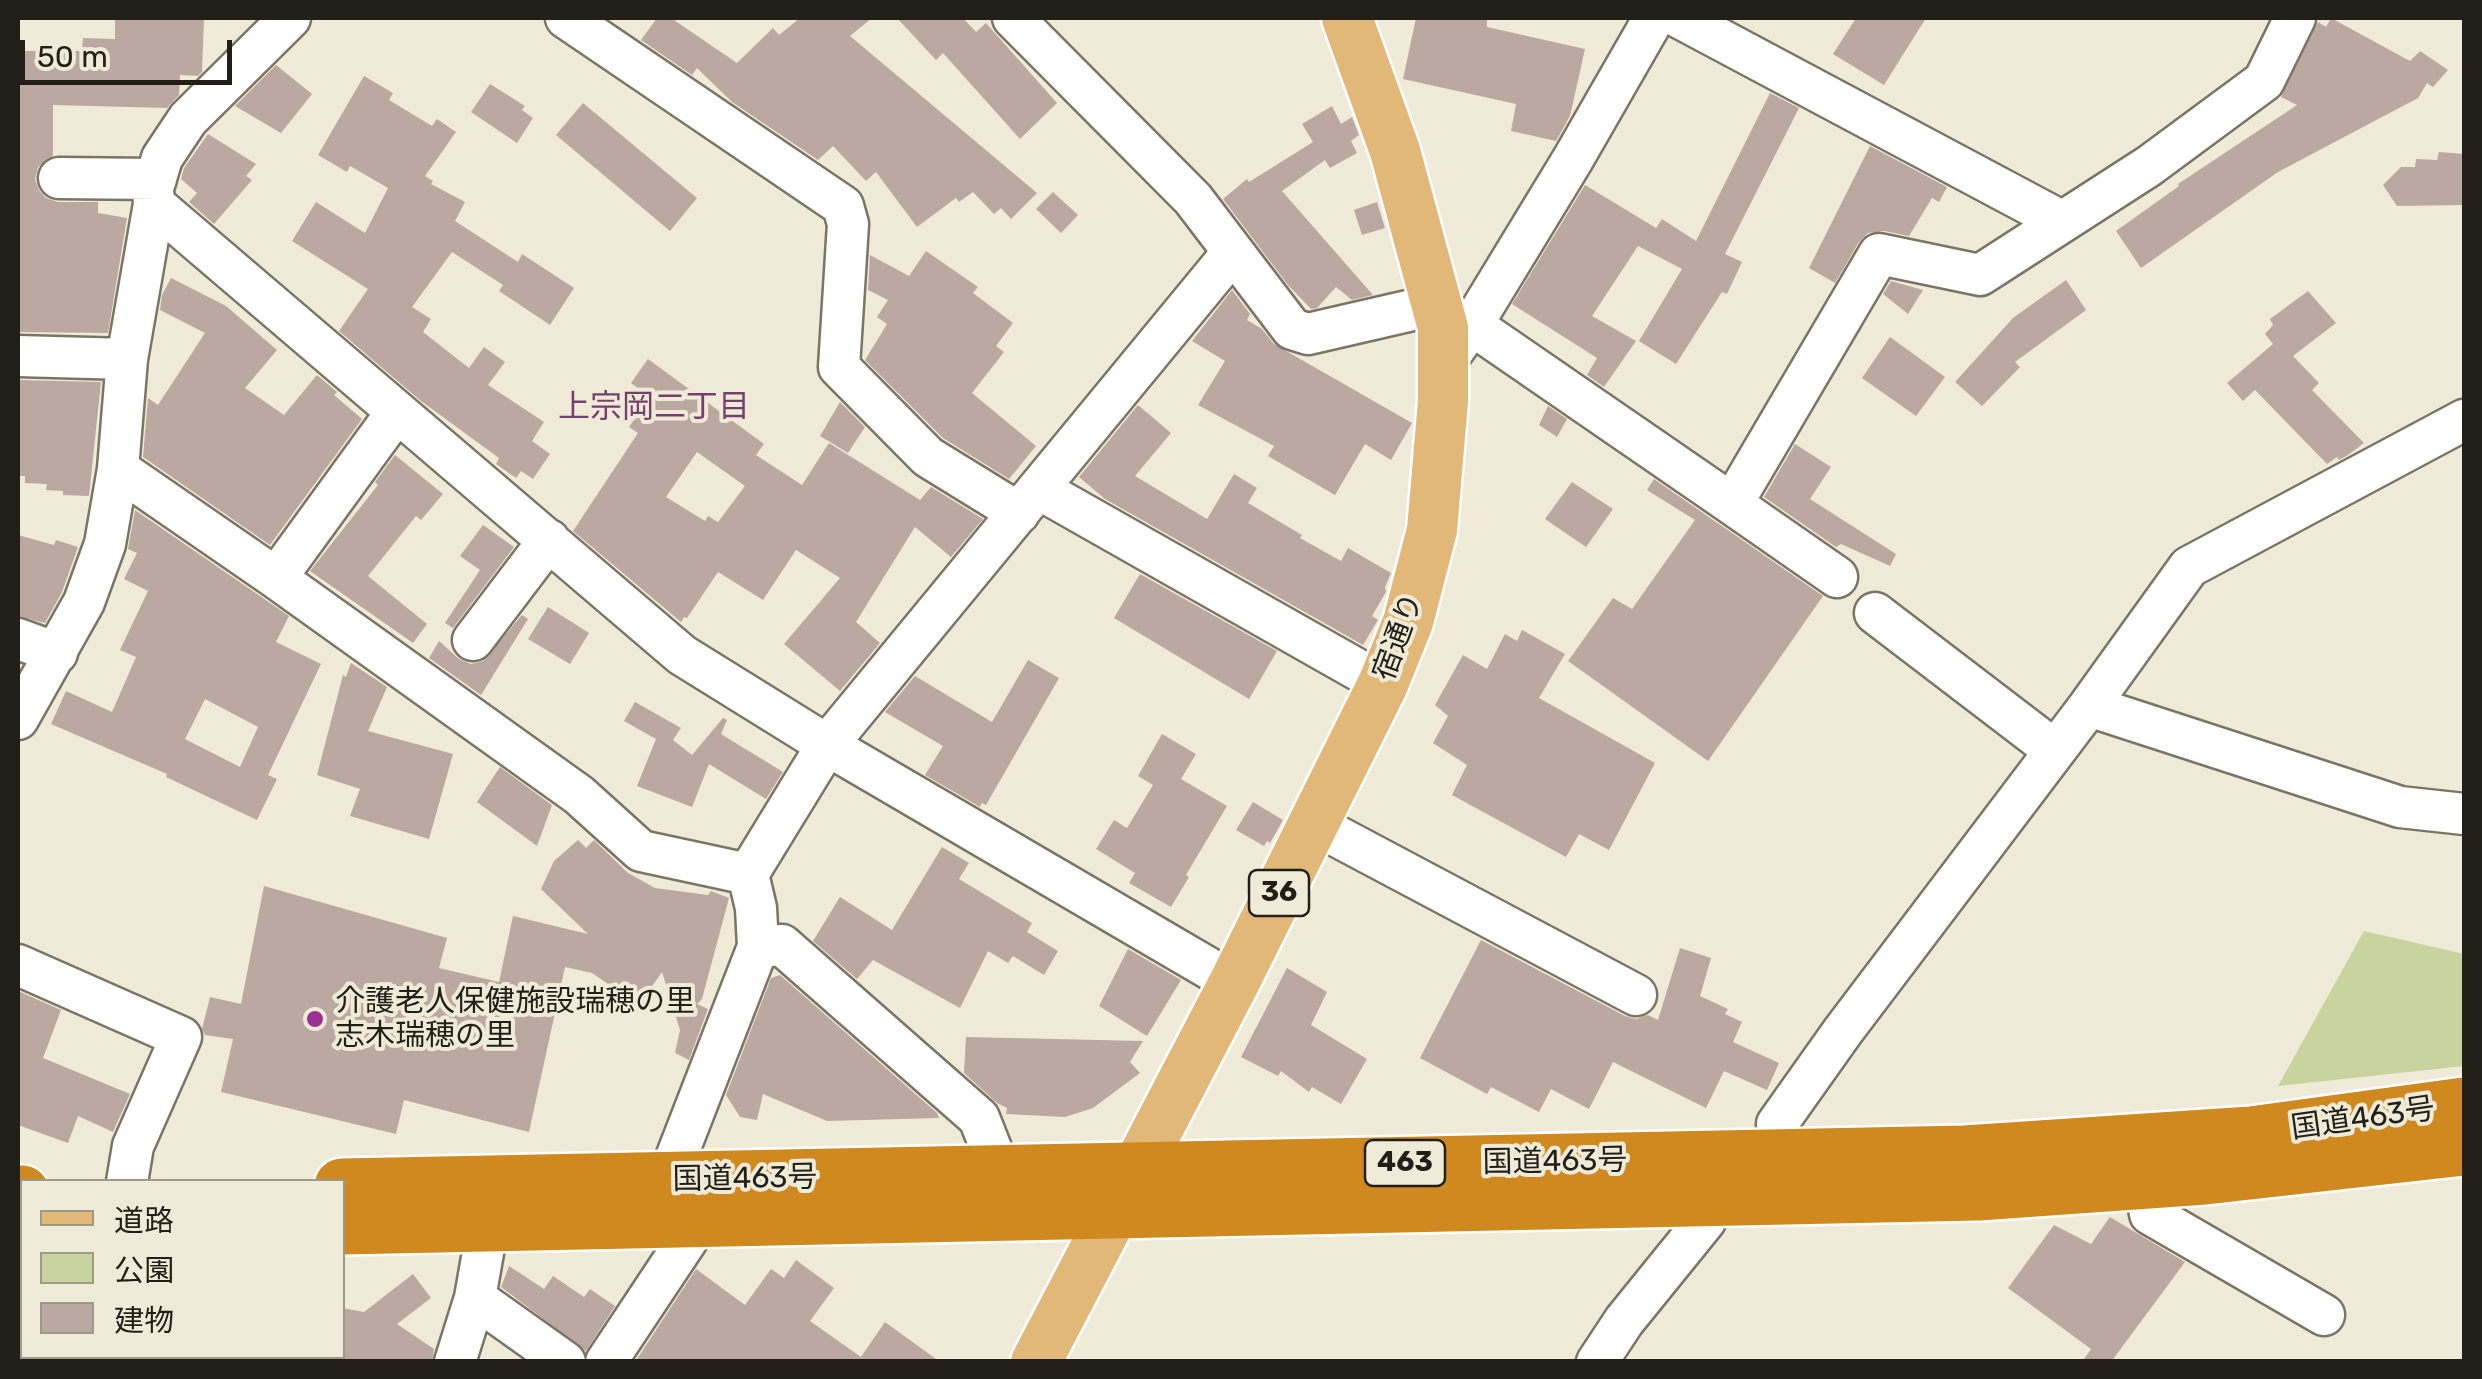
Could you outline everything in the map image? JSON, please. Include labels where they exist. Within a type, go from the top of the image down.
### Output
[{"type":"highway","name":"国道463号","points":[[345,1186],[684,1200],[1127,1189],[1965,1154],[2251,1134],[2464,1105]]},
{"type":"highway","name":"国道463号","points":[[345,1227],[488,1224],[684,1200],[1001,1174],[1127,1189],[1704,1201],[1978,1193],[2145,1181],[2464,1148]]},
{"type":"main road","name":"宿通り","points":[[1036,1362],[1234,983],[1383,684],[1408,622],[1432,530],[1440,468],[1448,331],[1406,187],[1348,18]]},
{"type":"street","points":[[18,719],[84,602],[104,544],[118,469],[127,359],[162,158],[188,119],[290,18]]},
{"type":"street","points":[[566,18],[843,206],[848,224],[839,367],[928,458],[1029,501],[1383,684]]},
{"type":"street","points":[[1013,18],[1193,199],[1292,329],[1308,334],[1448,331],[1732,504],[1836,577]]},
{"type":"street","points":[[1448,331],[1654,18]]},
{"type":"street","points":[[1680,18],[2061,221]]},
{"type":"street","points":[[1732,504],[1879,254],[1980,275],[2149,166],[2264,80],[2295,18]]},
{"type":"street","points":[[59,178],[155,191],[396,413],[682,655],[827,745],[1234,983]]},
{"type":"street","points":[[606,1362],[684,1200],[758,947],[756,908],[748,874],[827,745],[1233,252]]},
{"type":"street","points":[[18,356],[127,359]]},
{"type":"street","points":[[276,578],[396,413]]},
{"type":"street","points":[[1778,1159],[1777,1124],[2189,567],[2464,420]]},
{"type":"street","points":[[118,469],[579,795],[641,851],[748,874]]},
{"type":"street","points":[[473,640],[549,540]]},
{"type":"street","points":[[1875,612],[2053,750]]},
{"type":"street","points":[[18,639],[57,653]]},
{"type":"street","points":[[2089,706],[2400,807],[2464,814]]},
{"type":"street","points":[[1314,824],[1636,995]]},
{"type":"street","points":[[758,947],[782,945],[978,1118],[1001,1174]]},
{"type":"street","points":[[18,965],[181,1037],[133,1146],[127,1179]]},
{"type":"street","points":[[2145,1181],[2150,1214],[2324,1315]]},
{"type":"street","points":[[1597,1362],[1624,1321],[1705,1221],[1704,1201]]},
{"type":"street","points":[[455,1362],[475,1298],[488,1224]]},
{"type":"street","points":[[475,1298],[565,1362]]},
{"type":"green space","points":[[2364,931],[2464,954],[2464,1066],[2278,1086]]},
{"type":"building","points":[[115,18],[204,18],[202,72],[198,76],[180,75],[179,95],[167,108],[53,105],[53,156],[38,167],[35,179],[39,190],[46,198],[58,202],[98,202],[98,213],[127,218],[108,333],[18,332],[18,51],[82,51],[83,38],[115,39]]},
{"type":"building","points":[[657,18],[671,18],[737,63],[773,28],[779,35],[800,18],[872,18],[850,36],[1037,193],[1011,219],[1001,208],[994,214],[973,192],[959,202],[956,198],[917,227],[876,172],[866,181],[833,146],[818,160],[732,102],[697,68],[692,75],[641,40]]},
{"type":"building","points":[[897,18],[963,18],[976,32],[986,23],[1057,103],[1020,139],[943,53],[936,60]]},
{"type":"building","points":[[1416,18],[1487,18],[1487,27],[1585,49],[1570,116],[1556,141],[1511,131],[1516,104],[1403,79]]},
{"type":"building","points":[[1856,18],[1926,18],[1884,85],[1833,54]]},
{"type":"building","points":[[2331,18],[2410,61],[2420,51],[2448,70],[2433,87],[2427,83],[2418,98],[2278,172],[2141,268],[2116,231],[2178,184],[2297,105],[2281,97],[2318,22],[2326,27]]},
{"type":"building","points":[[276,65],[312,94],[281,133],[235,106]]},
{"type":"building","points":[[364,76],[393,93],[389,100],[432,126],[437,119],[456,132],[425,176],[433,181],[431,184],[465,202],[455,221],[518,262],[522,254],[574,288],[550,325],[499,291],[503,285],[452,252],[412,307],[431,319],[423,332],[469,368],[484,347],[505,362],[488,385],[544,422],[532,441],[550,454],[533,479],[521,471],[516,478],[496,464],[499,458],[421,401],[339,331],[368,289],[292,241],[316,202],[365,233],[388,188],[350,166],[347,172],[318,155]]},
{"type":"building","points":[[490,84],[525,106],[522,110],[533,118],[517,143],[471,112]]},
{"type":"building","points":[[1770,93],[1799,108],[1725,254],[1742,262],[1727,294],[1722,292],[1676,364],[1639,341],[1682,269],[1638,246],[1592,316],[1636,341],[1604,387],[1587,375],[1597,358],[1512,304],[1585,185],[1656,228],[1662,219],[1696,241]]},
{"type":"building","points":[[583,103],[697,198],[670,231],[556,135]]},
{"type":"building","points":[[1332,106],[1341,124],[1352,117],[1359,135],[1351,141],[1357,153],[1330,168],[1325,160],[1282,191],[1373,295],[1352,300],[1336,287],[1317,308],[1311,309],[1223,199],[1247,179],[1249,182],[1313,142],[1302,124]]},
{"type":"building","points":[[208,134],[256,164],[246,176],[252,180],[214,224],[189,202],[197,193],[181,179],[184,168]]},
{"type":"building","points":[[1870,146],[1947,187],[1939,202],[1932,198],[1909,236],[1884,231],[1868,233],[1835,283],[1809,268]]},
{"type":"building","points":[[2439,152],[2464,154],[2464,205],[2397,206],[2383,185],[2401,167],[2415,167],[2416,159],[2437,160]]},
{"type":"building","points":[[1053,192],[1078,215],[1061,233],[1036,209]]},
{"type":"building","points":[[1377,202],[1385,228],[1362,235],[1354,210]]},
{"type":"building","points":[[926,251],[978,287],[973,293],[1013,323],[996,346],[1004,352],[972,393],[1036,446],[1009,479],[943,438],[865,360],[887,324],[877,317],[888,300],[868,290],[870,255],[909,276]]},
{"type":"building","points":[[171,278],[226,306],[277,350],[245,388],[284,415],[317,375],[362,419],[270,545],[143,457],[148,398],[158,405],[205,333],[160,310]]},
{"type":"building","points":[[2066,280],[2086,310],[2015,362],[2020,367],[1982,406],[1955,382],[2013,318]]},
{"type":"building","points":[[1891,281],[1923,290],[1908,314],[1883,294]]},
{"type":"building","points":[[1232,290],[1250,314],[1247,320],[1262,329],[1274,344],[1412,423],[1391,460],[1365,444],[1335,495],[1268,456],[1274,446],[1198,405],[1225,361],[1192,341]]},
{"type":"building","points":[[2308,291],[2336,323],[2293,356],[2319,383],[2312,390],[2364,443],[2327,464],[2255,390],[2243,401],[2227,383],[2273,344],[2265,334],[2273,325],[2270,319]]},
{"type":"building","points":[[1890,337],[1945,377],[1916,416],[1862,378]]},
{"type":"building","points":[[648,359],[764,444],[756,455],[802,485],[829,443],[920,500],[931,487],[983,519],[951,557],[915,527],[856,622],[880,643],[840,691],[784,644],[840,578],[796,550],[763,600],[718,572],[681,622],[573,531],[638,433],[629,427],[650,397],[631,383]],"holes":[[[697,452],[745,486],[718,522],[708,516],[705,521],[666,497]]]},
{"type":"building","points":[[18,380],[101,382],[89,496],[63,495],[63,491],[46,490],[47,484],[25,483],[25,476],[18,476]]},
{"type":"building","points":[[840,402],[865,427],[848,453],[820,436]]},
{"type":"building","points":[[1138,405],[1171,433],[1135,476],[1207,519],[1234,474],[1257,488],[1248,503],[1302,535],[1300,538],[1341,561],[1348,548],[1391,573],[1386,592],[1372,616],[1378,620],[1363,645],[1105,499],[1079,477]]},
{"type":"building","points":[[1548,406],[1567,419],[1557,437],[1539,425]]},
{"type":"building","points":[[1795,444],[1831,467],[1810,499],[1896,554],[1890,566],[1841,544],[1836,547],[1764,497]]},
{"type":"building","points":[[395,455],[443,494],[421,520],[416,516],[368,576],[427,624],[413,643],[310,571],[378,485],[375,482]]},
{"type":"building","points":[[1654,479],[1823,596],[1708,761],[1568,661],[1613,598],[1632,609],[1695,520],[1647,490]]},
{"type":"building","points":[[1572,482],[1613,509],[1586,547],[1545,519]]},
{"type":"building","points":[[135,510],[289,616],[276,642],[321,664],[268,775],[277,779],[257,820],[166,777],[167,774],[51,724],[66,691],[112,712],[136,657],[120,650],[148,591],[124,579],[137,553],[128,549]],"holes":[[[205,699],[258,727],[240,767],[185,739]]]},
{"type":"building","points":[[483,525],[514,547],[453,628],[445,623],[480,570],[460,556]]},
{"type":"building","points":[[18,535],[78,547],[62,592],[45,623],[18,616]]},
{"type":"building","points":[[1140,574],[1277,651],[1249,699],[1114,618]]},
{"type":"building","points":[[548,607],[589,633],[570,664],[528,639]]},
{"type":"building","points":[[522,615],[528,619],[481,695],[429,658],[439,641],[459,659],[471,664],[483,661]]},
{"type":"building","points":[[1522,630],[1565,654],[1539,698],[1655,763],[1609,850],[1579,834],[1566,857],[1452,795],[1467,765],[1433,743],[1448,716],[1435,705],[1463,655],[1487,669],[1505,634],[1517,641]]},
{"type":"building","points":[[1028,660],[1059,678],[986,805],[982,803],[980,807],[925,775],[943,746],[885,712],[915,676],[992,722]]},
{"type":"building","points":[[351,663],[387,687],[368,731],[453,754],[429,839],[350,816],[360,789],[317,775],[343,675],[346,677]]},
{"type":"building","points":[[635,702],[681,728],[673,740],[692,755],[723,718],[727,720],[721,734],[783,772],[766,799],[709,764],[692,807],[637,786],[656,739],[624,721]]},
{"type":"building","points":[[1162,734],[1196,754],[1181,779],[1227,806],[1171,907],[1129,883],[1135,873],[1096,849],[1114,820],[1127,828],[1153,785],[1138,776]]},
{"type":"building","points":[[500,767],[552,805],[537,846],[477,802]]},
{"type":"building","points":[[1253,802],[1283,820],[1270,843],[1267,841],[1264,846],[1236,830]]},
{"type":"building","points":[[578,840],[586,848],[594,840],[628,873],[655,888],[708,895],[711,891],[729,898],[702,999],[697,1004],[708,1009],[689,1060],[675,1053],[680,1030],[662,972],[639,1005],[592,973],[565,967],[529,1132],[404,1100],[396,1134],[221,1092],[233,1039],[205,1035],[202,1029],[210,997],[241,1004],[264,886],[447,938],[439,968],[499,982],[513,916],[588,934],[541,889],[554,861]]},
{"type":"building","points":[[942,847],[969,863],[959,879],[1032,923],[1027,932],[1058,951],[1044,975],[1013,956],[1008,963],[988,951],[960,1008],[873,960],[857,979],[813,941],[840,897],[892,930]]},
{"type":"building","points":[[1481,940],[1636,1019],[1648,1015],[1658,1020],[1680,948],[1711,958],[1700,996],[1728,1009],[1725,1014],[1742,1022],[1733,1042],[1779,1063],[1767,1090],[1724,1071],[1706,1108],[1613,1062],[1589,1109],[1551,1089],[1539,1112],[1491,1087],[1487,1094],[1420,1058]]},
{"type":"building","points":[[1128,949],[1181,980],[1147,1036],[1099,1006]]},
{"type":"building","points":[[1287,968],[1327,992],[1311,1025],[1367,1059],[1341,1104],[1312,1087],[1309,1092],[1281,1071],[1278,1076],[1241,1057]]},
{"type":"building","points":[[780,975],[939,1118],[827,1121],[763,1094],[757,1120],[740,1117],[726,1095],[771,978]]},
{"type":"building","points":[[18,991],[61,1010],[43,1058],[130,1094],[113,1132],[78,1116],[68,1143],[18,1125]]},
{"type":"building","points":[[966,1037],[1143,1041],[1130,1062],[1140,1073],[1093,1108],[1065,1117],[1006,1114],[1007,1108],[964,1073]]},
{"type":"building","points":[[2110,1217],[2185,1262],[2111,1362],[2082,1362],[2091,1349],[2008,1288],[2054,1225],[2091,1244]]},
{"type":"building","points":[[796,1260],[834,1288],[810,1321],[861,1357],[885,1322],[940,1362],[635,1362],[696,1269],[745,1305],[771,1269],[784,1278]]},
{"type":"building","points":[[509,1266],[544,1289],[553,1276],[584,1297],[590,1289],[615,1306],[586,1351],[501,1287]]},
{"type":"building","points":[[413,1274],[431,1298],[397,1324],[434,1349],[432,1362],[342,1362],[345,1309],[364,1312]]},
{"type":"place","name":"介護老人保健施設瑞穂の里 志木瑞穂の里","points":[[315,1019]]},
{"type":"district","name":"上宗岡二丁目","points":[[654,408]]}]
